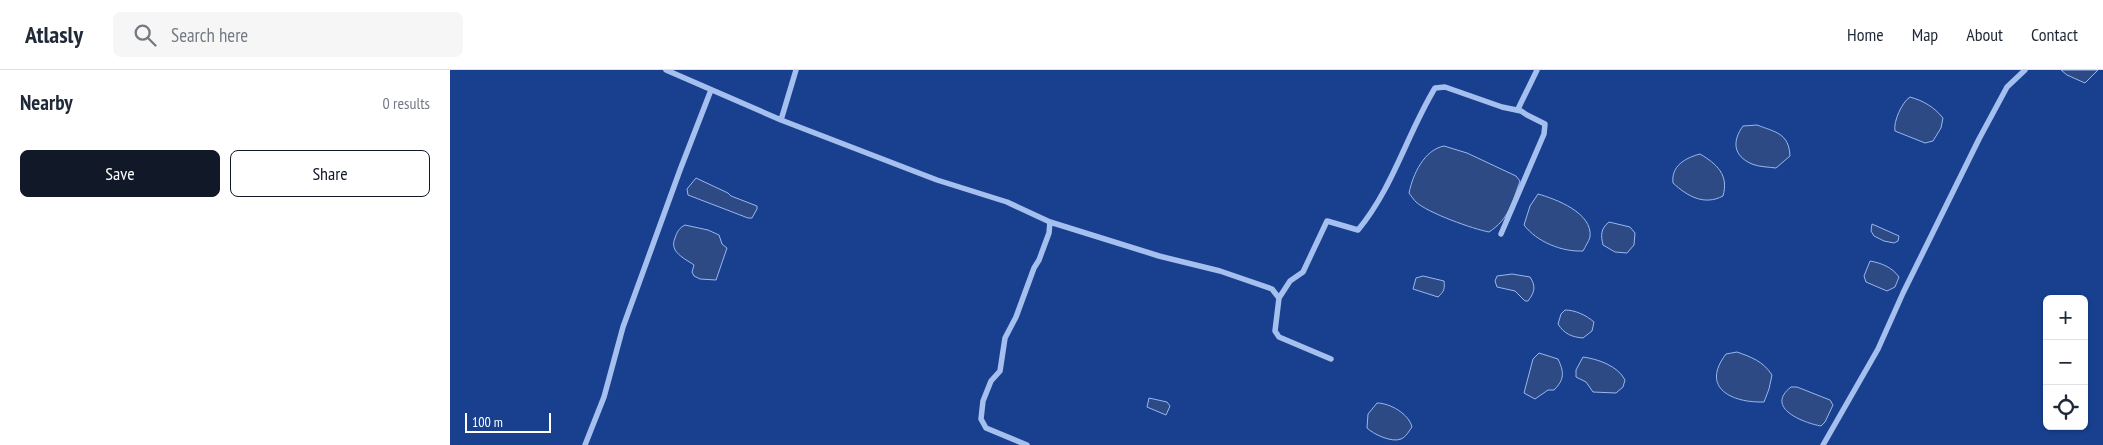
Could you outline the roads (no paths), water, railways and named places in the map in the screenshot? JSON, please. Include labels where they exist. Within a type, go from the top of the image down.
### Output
[{"type":"street","points":[[666,70],[781,120],[937,180],[1007,202],[1050,222],[1159,256],[1220,271],[1272,289],[1280,298]]},
{"type":"street","points":[[781,120],[796,70]]},
{"type":"street","points":[[1521,111],[1518,109],[1537,70]]},
{"type":"street","points":[[1823,445],[1878,349],[1902,293],[1979,139],[2007,88],[2025,70]]},
{"type":"street","points":[[1331,360],[1279,337],[1274,331],[1280,298],[1290,282],[1303,272],[1327,222],[1358,230],[1371,214],[1425,104],[1435,88],[1445,87],[1502,107],[1521,111],[1546,124],[1544,134],[1501,234]]},
{"type":"street","points":[[585,445],[604,397],[623,327],[676,179],[712,90]]},
{"type":"street","points":[[1027,445],[986,428],[981,412],[988,387],[1000,371],[1005,338],[1016,317],[1034,268],[1039,260],[1049,234],[1050,222]]},
{"type":"water","points":[[2061,70],[2098,70],[2085,83],[2067,75]]},
{"type":"water","points":[[1910,97],[1928,105],[1943,118],[1941,128],[1933,141],[1925,143],[1895,131],[1895,123],[1899,113],[1904,103]]},
{"type":"water","points":[[1757,125],[1780,134],[1787,142],[1790,156],[1776,168],[1752,164],[1746,161],[1741,157],[1736,148],[1737,137],[1743,126]]},
{"type":"water","points":[[1444,146],[1467,153],[1516,176],[1520,181],[1505,216],[1489,232],[1440,216],[1416,202],[1409,193],[1413,178],[1420,164],[1431,152]]},
{"type":"water","points":[[1700,154],[1712,162],[1723,176],[1723,196],[1716,199],[1703,200],[1684,192],[1673,183],[1674,172],[1677,167],[1684,160]]},
{"type":"water","points":[[696,178],[731,196],[757,206],[752,218],[688,195],[687,189]]},
{"type":"water","points":[[1538,194],[1572,208],[1586,221],[1590,237],[1583,251],[1567,250],[1550,245],[1529,231],[1524,225],[1530,206]]},
{"type":"water","points":[[1609,222],[1630,227],[1635,233],[1634,245],[1627,253],[1615,252],[1603,245],[1602,233],[1604,227]]},
{"type":"water","points":[[1872,224],[1899,236],[1898,241],[1894,243],[1884,241],[1874,236],[1871,231]]},
{"type":"water","points":[[685,225],[708,230],[719,235],[722,244],[727,248],[716,280],[700,279],[694,276],[692,272],[694,265],[676,251],[674,243],[677,232]]},
{"type":"water","points":[[1870,261],[1886,266],[1899,277],[1895,287],[1887,291],[1866,282],[1864,276]]},
{"type":"water","points":[[1512,274],[1530,277],[1532,280],[1534,289],[1528,301],[1525,301],[1515,291],[1497,287],[1495,281],[1497,276]]},
{"type":"water","points":[[1423,276],[1444,281],[1444,290],[1438,297],[1413,289],[1416,278]]},
{"type":"water","points":[[1565,310],[1576,312],[1591,319],[1594,322],[1592,331],[1583,338],[1566,333],[1558,324],[1561,314]]},
{"type":"water","points":[[1737,352],[1761,363],[1772,375],[1764,402],[1741,400],[1723,391],[1718,384],[1716,376],[1726,354]]},
{"type":"water","points":[[1539,353],[1558,359],[1562,379],[1554,390],[1548,390],[1535,399],[1524,393],[1533,359]]},
{"type":"water","points":[[1583,357],[1601,361],[1613,367],[1625,380],[1623,387],[1616,393],[1593,392],[1586,382],[1576,377],[1576,370]]},
{"type":"water","points":[[1791,387],[1797,387],[1830,400],[1833,405],[1821,426],[1805,422],[1784,408],[1782,402],[1784,395]]},
{"type":"water","points":[[1149,398],[1167,402],[1170,406],[1166,415],[1147,407]]},
{"type":"water","points":[[1377,403],[1393,407],[1407,418],[1412,427],[1404,437],[1397,440],[1388,439],[1367,428],[1368,414]]}]
